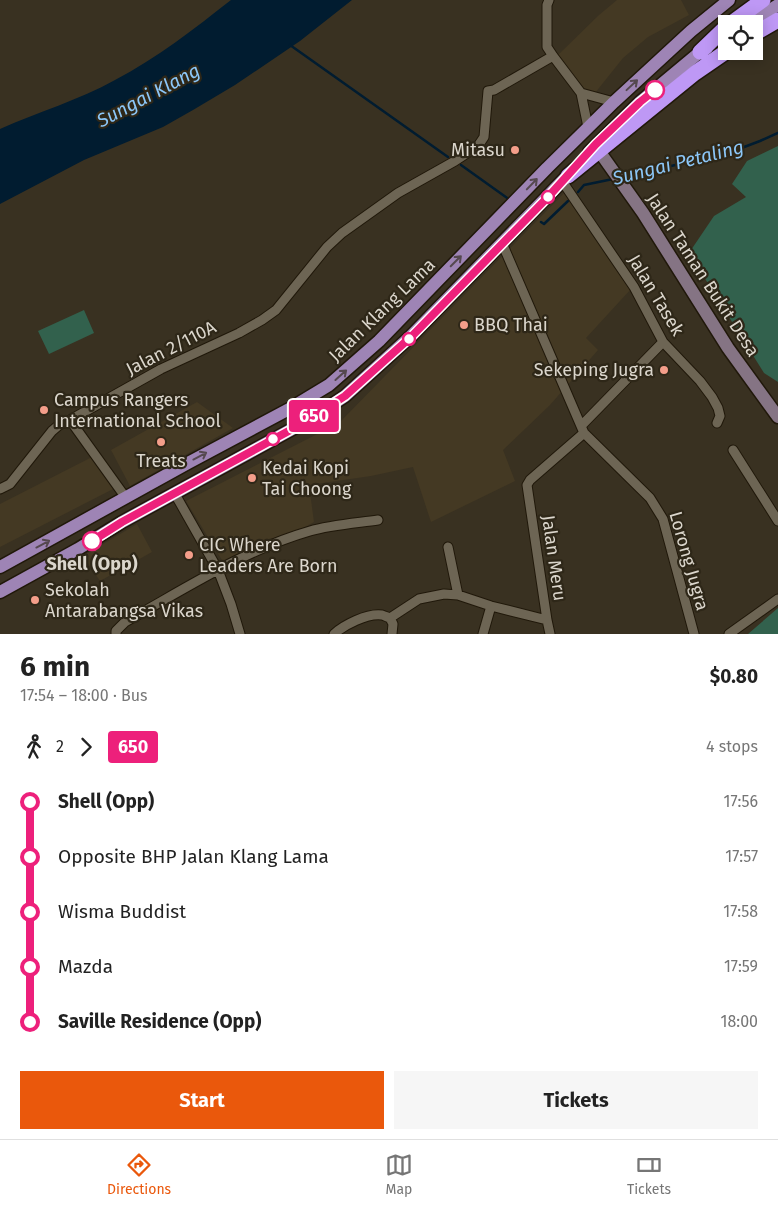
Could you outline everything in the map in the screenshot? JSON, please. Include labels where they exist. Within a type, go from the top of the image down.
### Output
[{"type":"highway","points":[[743,15],[764,0]]},
{"type":"highway","points":[[763,29],[778,20]]},
{"type":"highway","points":[[700,52],[718,35]]},
{"type":"highway","points":[[565,178],[694,73],[718,57]]},
{"type":"main road","name":"Jalan Klang Lama","points":[[0,567],[291,408],[329,385],[379,341],[588,127],[691,31],[729,0]]},
{"type":"main road","points":[[762,15],[778,5]]},
{"type":"main road","name":"Jalan Klang Lama","points":[[0,592],[78,549],[122,522],[296,427],[345,396],[412,336],[596,144],[640,102],[700,52],[718,41]]},
{"type":"main road","points":[[0,584],[103,526],[122,522]]},
{"type":"street","points":[[549,0],[547,5],[547,47],[581,93],[588,127]]},
{"type":"street","name":"Jalan 2/110A","points":[[0,489],[10,484],[52,431],[59,425],[161,369],[238,333],[276,310],[327,247],[342,233],[398,194],[478,146],[484,137],[488,91],[494,90],[553,56]]},
{"type":"street","points":[[581,93],[614,102]]},
{"type":"street","name":"Jalan Taman Bukit Desa","points":[[599,151],[643,213],[728,348],[778,417]]},
{"type":"street","name":"Jalan Tasek","points":[[565,178],[634,287],[663,342],[700,381],[712,397],[720,416],[717,423]]},
{"type":"street","name":"Lorong Jugra","points":[[502,243],[583,430],[650,498],[663,519],[694,634]]},
{"type":"street","points":[[583,430],[663,342]]},
{"type":"street","points":[[70,420],[126,498]]},
{"type":"street","name":"Jalan Meru","points":[[550,634],[546,620],[528,485],[530,480],[583,430]]},
{"type":"street","points":[[733,450],[778,520]]},
{"type":"street","points":[[175,494],[218,570],[240,634]]},
{"type":"street","points":[[116,634],[116,630],[125,622],[218,570],[255,552],[312,530],[378,520]]},
{"type":"street","points":[[448,547],[458,596]]},
{"type":"street","points":[[390,618],[420,599],[444,594],[458,596],[546,620]]},
{"type":"street","points":[[729,634],[778,599]]},
{"type":"street","points":[[483,634],[492,606]]},
{"type":"street","points":[[334,634],[352,622],[373,615],[382,615],[390,618],[393,624],[392,634]]},
{"type":"shaded area","points":[[617,0],[681,0],[689,15],[648,37],[623,58],[595,93],[582,90],[557,56]]},
{"type":"shaded area","points":[[565,192],[631,289],[586,338],[598,350],[550,405],[503,450],[515,481],[431,522],[413,467],[371,476],[309,485],[314,522],[228,570],[186,501],[339,423]]},
{"type":"shaded area","points":[[197,402],[233,428],[130,486],[111,450]]},
{"type":"shaded area","points":[[92,457],[115,488],[0,547],[0,504]]},
{"type":"shaded area","points":[[137,524],[152,552],[100,581],[83,556]]},
{"type":"green space","points":[[778,146],[778,382],[764,373],[689,253],[714,216],[746,197],[732,184],[747,161]]},
{"type":"green space","points":[[84,310],[94,333],[49,354],[38,331]]},
{"type":"green space","points":[[778,608],[778,634],[748,634]]},
{"type":"water","name":"Sungai Klang","points":[[231,0],[352,0],[300,41],[235,85],[193,110],[163,127],[84,160],[0,204],[0,129],[87,94],[131,71],[175,43]]},
{"type":"waterway","points":[[290,45],[448,157]]},
{"type":"waterway","name":"Sungai Petaling","points":[[624,177],[731,152],[778,133]]},
{"type":"waterway","name":"Sungai Petaling","points":[[461,165],[510,200]]},
{"type":"waterway","name":"Sungai Petaling","points":[[578,192],[584,185],[613,179]]},
{"type":"waterway","points":[[541,222],[544,224],[568,201]]},
{"type":"bus line","name":"650","points":[[92,541],[122,522],[296,427],[345,396],[412,336],[548,197],[596,144],[655,90]]},
{"type":"place","name":"Mitasu","points":[[515,150]]},
{"type":"place","name":"BBQ Thai","points":[[464,325]]},
{"type":"place","name":"Sekeping Jugra","points":[[664,370]]},
{"type":"place","name":"Campus Rangers International School","points":[[44,410]]},
{"type":"place","name":"Treats","points":[[161,442]]},
{"type":"place","name":"Kedai Kopi Tai Choong","points":[[252,478]]},
{"type":"place","name":"Shell (Opp)","points":[[92,541]]},
{"type":"place","name":"CIC Where Leaders Are Born","points":[[189,555]]},
{"type":"place","name":"Sekolah Antarabangsa Vikas","points":[[35,600]]}]
